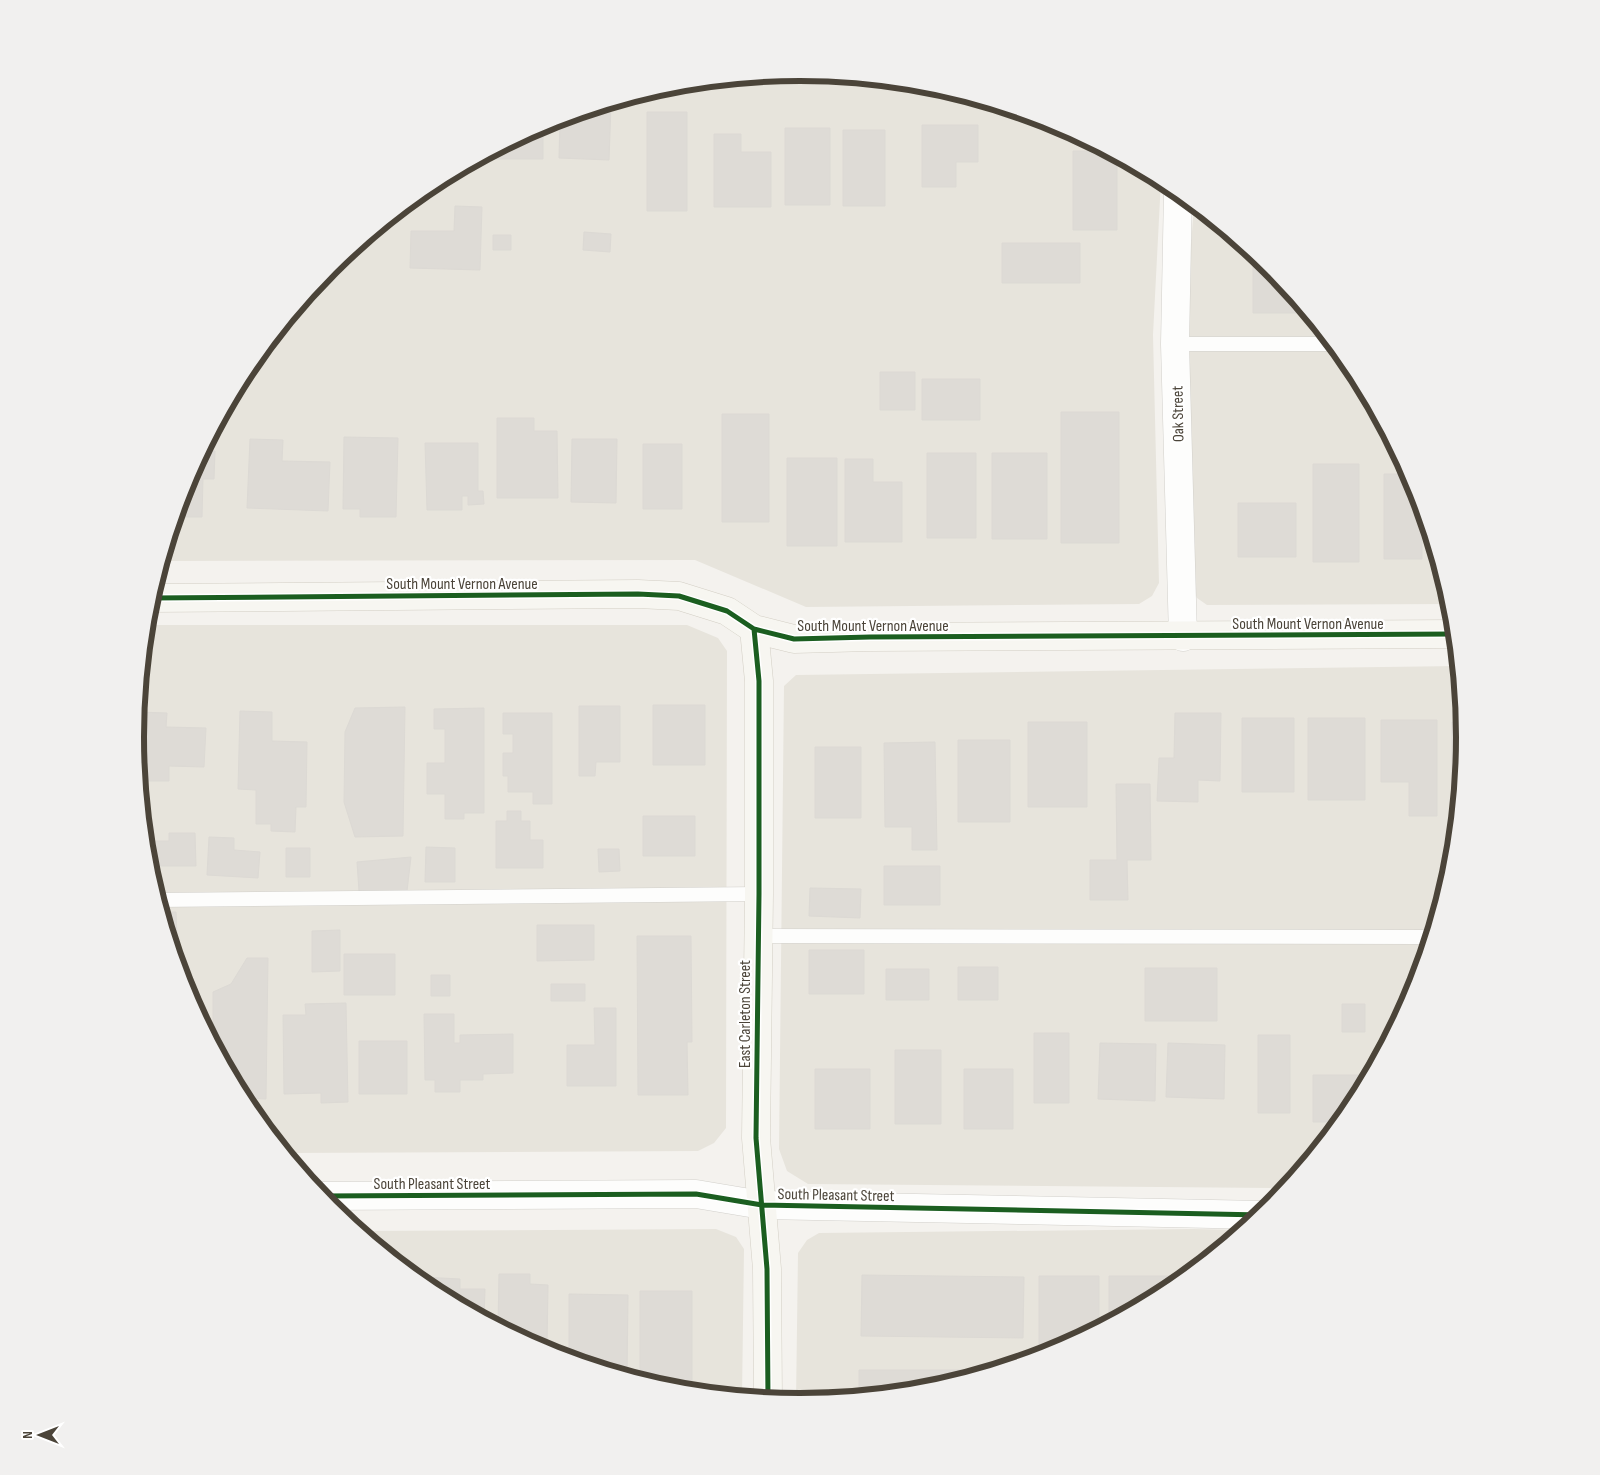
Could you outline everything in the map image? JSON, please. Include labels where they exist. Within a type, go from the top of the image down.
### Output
[{"type":"street","name":"Oak Street","points":[[1178,201],[1176,344],[1183,637]]},
{"type":"street","name":"South Mount Vernon Avenue","points":[[159,598],[679,596],[727,611],[754,629],[794,639],[1448,634]]},
{"type":"street","name":"East Carleton Street","points":[[754,629],[759,681],[756,1138],[767,1269],[768,1393]]},
{"type":"street","name":"South Pleasant Street","points":[[331,1196],[696,1194],[762,1205],[1250,1215]]},
{"type":"lane","points":[[1176,344],[1325,344]]},
{"type":"lane","points":[[164,900],[759,894]]},
{"type":"lane","points":[[758,936],[1424,937]]},
{"type":"shaded area","points":[[800,81],[886,87],[928,94],[1011,116],[1051,131],[1090,149],[1161,189],[1153,335],[1159,583],[1152,596],[1139,604],[806,607],[695,560],[168,561],[194,486],[211,447],[232,409],[254,373],[279,338],[336,273],[367,244],[401,217],[435,192],[472,169],[549,131],[589,116],[672,94],[714,87]]},
{"type":"shaded area","points":[[1193,213],[1233,244],[1264,273],[1321,338],[1346,373],[1389,447],[1406,486],[1434,568],[1443,604],[1207,605],[1197,598],[1192,585],[1186,312]]},
{"type":"shaded area","points":[[153,625],[687,625],[718,638],[727,651],[726,1128],[714,1143],[698,1151],[293,1153],[254,1102],[211,1028],[194,989],[166,907],[156,866],[145,780],[145,695]]},
{"type":"shaded area","points":[[1452,666],[1456,738],[1451,823],[1444,866],[1421,948],[1389,1028],[1368,1066],[1346,1102],[1321,1137],[1277,1188],[808,1184],[787,1171],[779,1149],[784,686],[796,675]]},
{"type":"shaded area","points":[[716,1229],[736,1237],[744,1249],[742,1391],[672,1381],[630,1371],[589,1359],[549,1344],[472,1306],[435,1283],[367,1231]]},
{"type":"shaded area","points":[[1234,1230],[1165,1283],[1128,1306],[1051,1344],[1011,1359],[928,1381],[886,1388],[796,1394],[798,1253],[807,1240],[819,1233]]},
{"type":"building","points":[[611,110],[609,160],[559,158],[560,127]]},
{"type":"building","points":[[647,112],[687,112],[687,211],[647,211]]},
{"type":"building","points":[[922,125],[978,125],[978,162],[956,162],[956,187],[922,187]]},
{"type":"building","points":[[785,128],[830,128],[830,205],[785,205]]},
{"type":"building","points":[[843,130],[885,130],[885,206],[843,206]]},
{"type":"building","points":[[543,134],[543,159],[491,159]]},
{"type":"building","points":[[714,134],[741,134],[741,152],[771,152],[771,207],[714,207]]},
{"type":"building","points":[[1073,151],[1094,151],[1117,163],[1117,230],[1073,230]]},
{"type":"building","points":[[455,206],[482,207],[480,270],[410,268],[411,231],[454,231]]},
{"type":"building","points":[[584,232],[611,234],[610,252],[583,250]]},
{"type":"building","points":[[493,235],[511,235],[511,250],[493,250]]},
{"type":"building","points":[[1002,243],[1080,243],[1080,283],[1002,283]]},
{"type":"building","points":[[1253,263],[1300,313],[1253,313]]},
{"type":"building","points":[[880,372],[915,372],[915,410],[880,410]]},
{"type":"building","points":[[922,379],[980,379],[980,420],[922,420]]},
{"type":"building","points":[[1061,412],[1119,412],[1119,543],[1061,543]]},
{"type":"building","points":[[722,414],[769,414],[769,522],[722,522]]},
{"type":"building","points":[[497,418],[534,418],[534,431],[557,431],[558,498],[497,498]]},
{"type":"building","points":[[344,437],[398,438],[396,517],[360,517],[360,509],[343,509]]},
{"type":"building","points":[[250,439],[283,440],[282,461],[330,462],[328,511],[247,508]]},
{"type":"building","points":[[572,439],[617,439],[616,503],[571,502]]},
{"type":"building","points":[[425,443],[478,443],[478,491],[483,491],[484,504],[468,505],[468,496],[462,496],[462,510],[427,510]]},
{"type":"building","points":[[643,444],[682,444],[682,509],[643,509]]},
{"type":"building","points":[[209,451],[215,451],[214,479],[203,479],[202,517],[183,517]]},
{"type":"building","points":[[927,453],[976,453],[976,538],[927,538]]},
{"type":"building","points":[[992,453],[1047,453],[1047,539],[992,539]]},
{"type":"building","points":[[787,458],[837,458],[837,546],[787,546]]},
{"type":"building","points":[[845,459],[873,459],[873,482],[902,482],[902,542],[845,542]]},
{"type":"building","points":[[1313,464],[1359,464],[1359,562],[1313,562]]},
{"type":"building","points":[[1384,474],[1401,474],[1422,530],[1422,559],[1384,559]]},
{"type":"building","points":[[1238,503],[1296,503],[1296,557],[1238,557]]},
{"type":"building","points":[[653,705],[705,705],[705,765],[653,765]]},
{"type":"building","points":[[579,706],[620,706],[620,762],[596,762],[595,776],[579,776]]},
{"type":"building","points":[[405,707],[403,836],[355,837],[344,802],[345,732],[355,708]]},
{"type":"building","points":[[484,708],[484,813],[464,813],[464,819],[445,819],[445,794],[427,794],[427,763],[445,763],[445,729],[434,729],[434,709]]},
{"type":"building","points":[[240,711],[272,712],[272,741],[307,742],[306,807],[296,807],[295,832],[271,831],[271,824],[256,824],[256,790],[238,789]]},
{"type":"building","points":[[145,712],[167,713],[166,727],[206,728],[204,767],[169,766],[169,781],[145,781]]},
{"type":"building","points":[[503,713],[552,713],[552,804],[533,804],[533,792],[508,792],[508,776],[503,776],[503,753],[513,753],[513,734],[503,734]]},
{"type":"building","points":[[1175,713],[1221,713],[1220,781],[1198,780],[1198,802],[1157,801],[1159,758],[1174,758]]},
{"type":"building","points":[[1242,718],[1294,718],[1294,792],[1242,792]]},
{"type":"building","points":[[1308,718],[1365,718],[1365,800],[1308,800]]},
{"type":"building","points":[[1381,720],[1437,720],[1437,816],[1409,816],[1409,782],[1381,782]]},
{"type":"building","points":[[1028,722],[1087,722],[1087,807],[1028,807]]},
{"type":"building","points":[[1452,722],[1456,722],[1455,780],[1452,812]]},
{"type":"building","points":[[958,740],[1010,740],[1010,822],[958,822]]},
{"type":"building","points":[[935,742],[937,850],[912,850],[912,827],[885,827],[884,743]]},
{"type":"building","points":[[815,747],[861,747],[861,818],[815,818]]},
{"type":"building","points":[[1116,784],[1150,784],[1151,860],[1127,860],[1128,900],[1090,900],[1090,860],[1117,860]]},
{"type":"building","points":[[507,811],[521,811],[521,821],[530,821],[530,840],[543,840],[543,868],[496,868],[496,821],[507,821]]},
{"type":"building","points":[[643,816],[695,816],[695,856],[643,856]]},
{"type":"building","points":[[169,833],[195,833],[196,866],[156,866],[153,841],[169,841]]},
{"type":"building","points":[[209,837],[234,838],[234,850],[260,852],[258,878],[207,875]]},
{"type":"building","points":[[426,847],[455,848],[455,882],[425,882]]},
{"type":"building","points":[[286,848],[310,848],[310,877],[286,877]]},
{"type":"building","points":[[598,849],[619,849],[620,871],[599,872]]},
{"type":"building","points":[[411,857],[407,891],[359,891],[357,862]]},
{"type":"building","points":[[884,866],[940,866],[940,905],[884,905]]},
{"type":"building","points":[[810,888],[861,889],[860,918],[809,916]]},
{"type":"building","points":[[168,912],[176,912],[177,935],[175,935]]},
{"type":"building","points":[[537,925],[594,925],[594,960],[537,961]]},
{"type":"building","points":[[340,930],[340,971],[312,972],[312,931]]},
{"type":"building","points":[[637,936],[691,936],[692,1042],[687,1042],[688,1095],[638,1095]]},
{"type":"building","points":[[809,950],[864,950],[864,994],[809,994]]},
{"type":"building","points":[[344,954],[395,954],[395,995],[344,995]]},
{"type":"building","points":[[247,958],[268,958],[266,1099],[252,1098],[213,1032],[213,992],[231,984]]},
{"type":"building","points":[[958,967],[998,967],[998,1000],[958,1000]]},
{"type":"building","points":[[1145,968],[1217,968],[1217,1021],[1145,1021]]},
{"type":"building","points":[[886,969],[929,969],[929,1000],[886,1000]]},
{"type":"building","points":[[431,975],[450,975],[450,996],[431,996]]},
{"type":"building","points":[[551,984],[585,984],[585,1001],[551,1001]]},
{"type":"building","points":[[346,1003],[348,1102],[321,1103],[321,1093],[284,1094],[283,1015],[306,1015],[305,1004]]},
{"type":"building","points":[[1342,1004],[1365,1004],[1365,1032],[1342,1032]]},
{"type":"building","points":[[594,1008],[616,1008],[616,1086],[567,1086],[567,1045],[595,1045]]},
{"type":"building","points":[[424,1014],[454,1014],[454,1043],[460,1043],[460,1035],[513,1034],[513,1073],[483,1074],[483,1080],[460,1080],[460,1092],[435,1092],[435,1080],[425,1080]]},
{"type":"building","points":[[1034,1033],[1069,1033],[1069,1103],[1034,1103]]},
{"type":"building","points":[[1258,1035],[1290,1035],[1290,1113],[1258,1113]]},
{"type":"building","points":[[359,1041],[407,1041],[407,1094],[359,1094]]},
{"type":"building","points":[[1100,1043],[1156,1044],[1155,1101],[1098,1099]]},
{"type":"building","points":[[1168,1043],[1225,1045],[1224,1099],[1166,1097]]},
{"type":"building","points":[[895,1050],[941,1050],[941,1124],[895,1124]]},
{"type":"building","points":[[815,1069],[870,1069],[870,1129],[815,1129]]},
{"type":"building","points":[[964,1069],[1013,1069],[1013,1129],[964,1129]]},
{"type":"building","points":[[1313,1075],[1362,1075],[1332,1122],[1313,1122]]},
{"type":"building","points":[[499,1274],[530,1274],[530,1284],[548,1285],[547,1343],[498,1320]]},
{"type":"building","points":[[862,1275],[1024,1277],[1023,1338],[861,1336]]},
{"type":"building","points":[[1039,1276],[1099,1276],[1099,1321],[1039,1348]]},
{"type":"building","points":[[1109,1276],[1175,1276],[1128,1306],[1109,1316]]},
{"type":"building","points":[[427,1277],[460,1279],[460,1289],[485,1289],[484,1312]]},
{"type":"building","points":[[640,1291],[692,1291],[692,1384],[640,1373]]},
{"type":"building","points":[[569,1294],[628,1295],[627,1370],[569,1352]]},
{"type":"building","points":[[859,1370],[961,1370],[961,1373],[928,1381],[859,1391]]},
{"type":"cycle path","points":[[159,598],[638,594],[679,596],[727,611],[754,629],[794,639],[1448,634]]},
{"type":"cycle path","points":[[754,629],[759,681],[756,1138],[767,1269],[768,1393]]},
{"type":"cycle path","points":[[331,1196],[696,1194],[762,1205],[1250,1215]]}]
